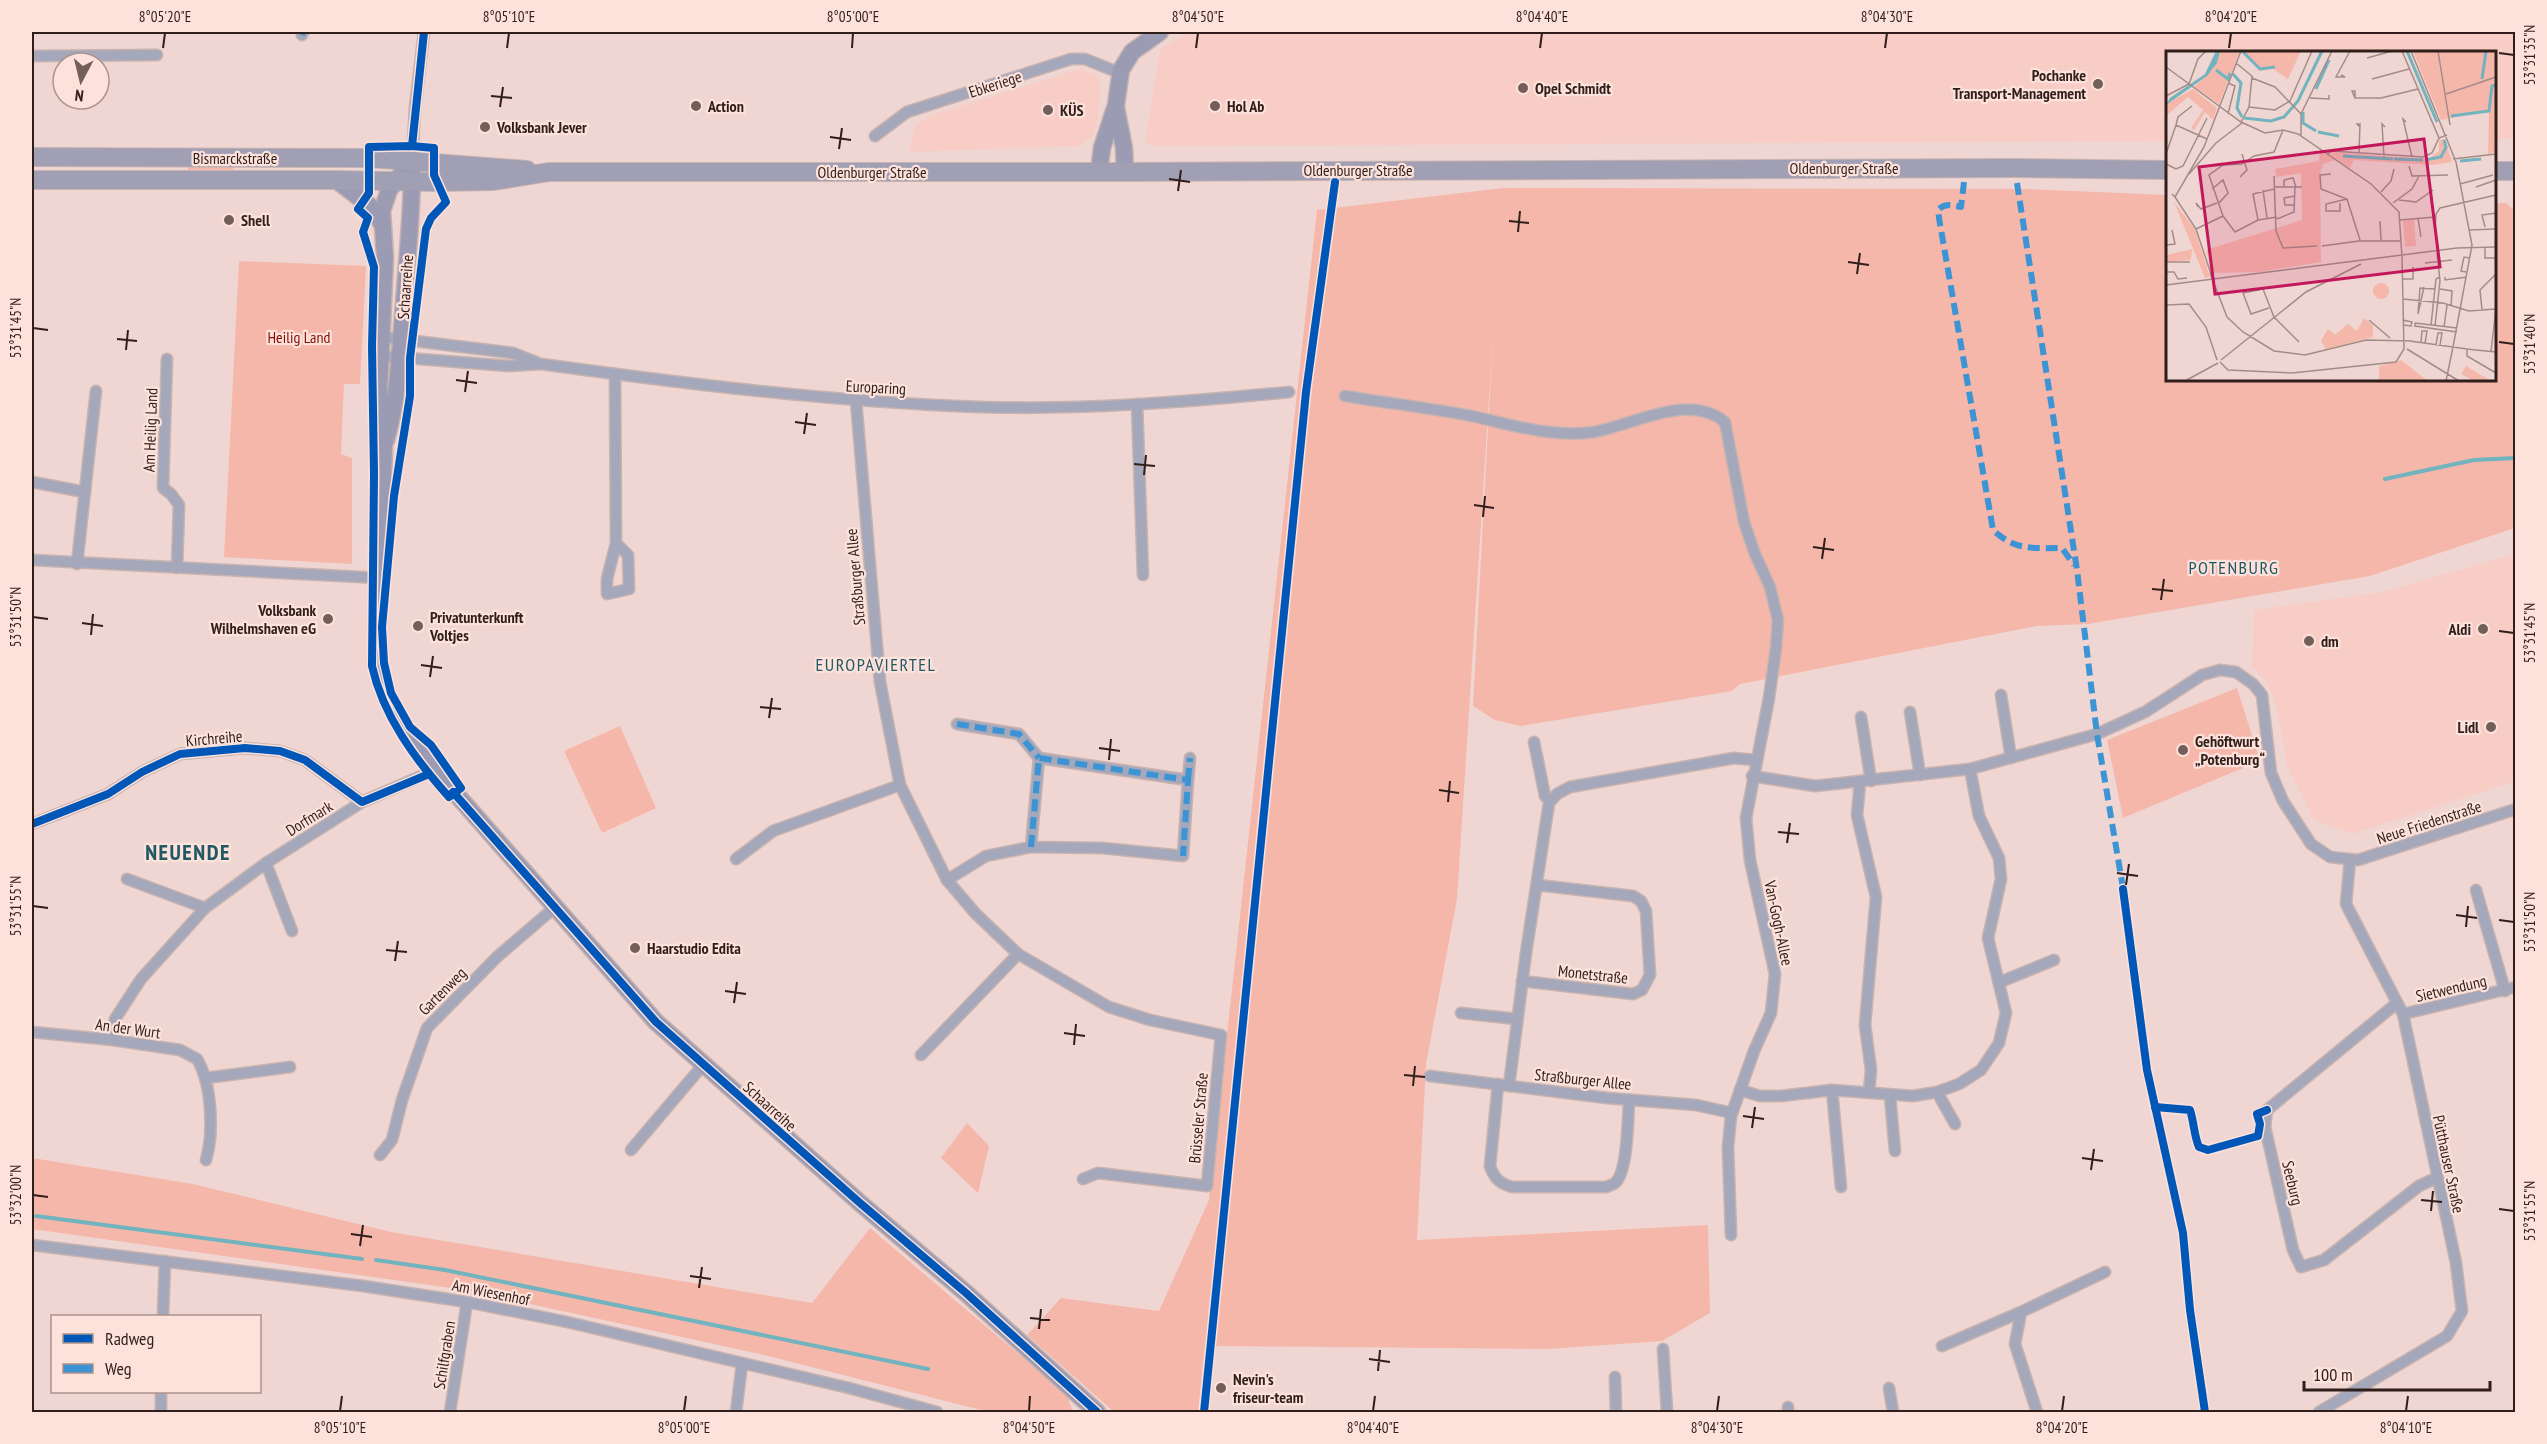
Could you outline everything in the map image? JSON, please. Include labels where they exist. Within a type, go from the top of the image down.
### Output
[{"type":"main road","points":[[1099,172],[1102,148],[1116,105],[1120,73],[1132,52],[1160,32]]},
{"type":"main road","points":[[1116,105],[1124,148],[1125,172]]},
{"type":"main road","name":"Bismarckstraße","points":[[32,157],[412,160]]},
{"type":"main road","name":"Oldenburger Straße","points":[[412,160],[493,165],[549,172],[1993,168],[2166,170]]},
{"type":"main road","points":[[382,224],[384,201],[403,181],[412,160]]},
{"type":"main road","name":"Oldenburger Straße","points":[[403,181],[493,181],[549,172]]},
{"type":"main road","name":"Bismarckstraße","points":[[32,180],[403,181]]},
{"type":"main road","points":[[336,180],[370,206],[382,224]]},
{"type":"main road","name":"Schaarreihe","points":[[384,448],[394,411],[400,357],[403,181]]},
{"type":"main road","name":"Schaarreihe","points":[[382,224],[385,258],[379,393],[384,448],[376,665],[386,695],[405,730],[435,770],[650,1016],[703,1065],[966,1293],[1093,1411]]},
{"type":"street","points":[[412,160],[415,108],[424,32]]},
{"type":"street","points":[[32,56],[157,56]]},
{"type":"street","name":"Ebkeriege","points":[[875,136],[907,112],[1071,59],[1085,59],[1120,73]]},
{"type":"street","name":"Europaring","points":[[382,337],[513,353],[542,364]]},
{"type":"street","name":"Europaring","points":[[381,356],[509,366],[542,364],[856,401],[982,407],[1137,404],[1289,392]]},
{"type":"street","name":"Am Heilig Land","points":[[167,359],[163,488],[179,505],[177,568]]},
{"type":"street","points":[[615,374],[616,543]]},
{"type":"street","points":[[77,564],[96,391]]},
{"type":"street","name":"Van-Gogh-Allee","points":[[1345,396],[1470,416],[1526,429],[1564,433],[1593,432],[1670,411],[1694,410],[1713,413],[1725,422],[1744,522],[1770,587],[1778,620],[1776,648],[1746,818],[1750,860],[1775,974],[1772,1013],[1754,1051],[1732,1113],[1728,1147],[1731,1235]]},
{"type":"street","name":"Straßburger Allee","points":[[856,401],[880,682],[900,785],[947,880],[975,913],[1018,954],[1109,1007],[1149,1020],[1221,1035]]},
{"type":"street","points":[[1137,404],[1143,574]]},
{"type":"street","points":[[32,482],[85,492]]},
{"type":"street","points":[[32,560],[380,578]]},
{"type":"street","points":[[1752,776],[1815,786],[1970,769],[2097,734],[2145,712],[2202,675],[2220,670],[2236,672],[2253,684],[2262,695],[2271,773],[2283,801],[2312,844],[2330,857],[2350,860]]},
{"type":"street","points":[[2001,695],[2011,758]]},
{"type":"street","points":[[1910,711],[1920,775]]},
{"type":"street","points":[[1861,717],[1865,781],[1857,815],[1876,897],[1864,1025],[1871,1070],[1869,1092]]},
{"type":"street","points":[[957,724],[1019,734],[1039,758],[1188,780]]},
{"type":"street","points":[[1534,742],[1545,796],[1551,801]]},
{"type":"street","name":"Kirchreihe","points":[[32,824],[108,794],[142,772],[180,754],[245,748],[280,752],[305,760],[363,802]]},
{"type":"street","points":[[1031,847],[1039,758]]},
{"type":"street","points":[[947,880],[986,856],[1031,847],[1102,848],[1183,856],[1190,758]]},
{"type":"street","points":[[1629,1100],[1624,1160],[1616,1182],[1606,1187],[1512,1187],[1502,1184],[1494,1177],[1490,1166],[1503,1085],[1517,1019],[1537,885],[1544,820],[1551,801],[1557,794],[1570,787],[1734,759],[1755,760]]},
{"type":"street","points":[[1740,1090],[1760,1096],[1832,1090],[1913,1096],[1937,1092],[1959,1084],[1981,1070],[1999,1043],[2006,1013],[1989,938],[2001,879],[1999,858],[1979,816],[1970,769]]},
{"type":"street","name":"Dorfmark","points":[[113,1040],[115,1019],[141,979],[205,908],[266,862],[363,802],[435,770]]},
{"type":"street","points":[[736,860],[773,831],[900,785]]},
{"type":"street","name":"Neue Friedenstraße","points":[[2350,860],[2358,860],[2516,809]]},
{"type":"street","name":"Pütthauser Straße","points":[[2319,1413],[2448,1336],[2462,1311],[2456,1263],[2436,1178],[2403,1014],[2346,904],[2350,860]]},
{"type":"street","points":[[266,862],[292,932]]},
{"type":"street","points":[[127,879],[205,908]]},
{"type":"street","name":"Monetstraße","points":[[1522,981],[1632,994],[1642,990],[1650,975],[1646,911],[1641,901],[1633,896],[1537,885]]},
{"type":"street","name":"Sietwendung","points":[[2403,1014],[2510,989],[2476,890]]},
{"type":"street","name":"Gartenweg","points":[[380,1155],[392,1140],[402,1100],[427,1028],[497,957],[554,908]]},
{"type":"street","points":[[921,1055],[1018,954]]},
{"type":"street","points":[[2000,982],[2054,960]]},
{"type":"street","name":"Seeburg","points":[[2397,1004],[2266,1110],[2266,1136],[2294,1250],[2301,1267],[2324,1260],[2420,1186],[2436,1178]]},
{"type":"street","points":[[1461,1013],[1517,1019]]},
{"type":"street","name":"An der Wurt","points":[[32,1032],[113,1040],[189,1054],[197,1059],[206,1078]]},
{"type":"street","name":"Brüsseler Straße","points":[[1083,1179],[1098,1173],[1207,1186],[1221,1035]]},
{"type":"street","points":[[631,1150],[703,1065]]},
{"type":"street","points":[[206,1160],[211,1142],[206,1078],[290,1067]]},
{"type":"street","name":"Straßburger Allee","points":[[1430,1076],[1629,1100],[1696,1105],[1732,1113]]},
{"type":"street","points":[[1832,1090],[1841,1187]]},
{"type":"street","points":[[1937,1092],[1955,1124]]},
{"type":"street","points":[[1890,1096],[1895,1151]]},
{"type":"street","name":"Am Wiesenhof","points":[[32,1245],[363,1286],[467,1302],[567,1322],[849,1388],[937,1413]]},
{"type":"street","points":[[164,1315],[165,1261]]},
{"type":"street","points":[[1942,1346],[2105,1272]]},
{"type":"street","name":"Schilfgraben","points":[[450,1413],[467,1302]]},
{"type":"street","points":[[2021,1312],[2014,1344],[2037,1413]]},
{"type":"street","points":[[1664,1349],[1667,1413]]},
{"type":"street","points":[[736,1413],[742,1364]]},
{"type":"street","points":[[1615,1377],[1616,1413]]},
{"type":"street","points":[[1889,1388],[1893,1413]]},
{"type":"street","points":[[160,1413],[161,1393]]},
{"type":"shaded area","points":[[1190,32],[2515,32],[2515,138],[2496,139],[2496,51],[2166,51],[2166,141],[1154,146],[1145,142],[1160,49]]},
{"type":"shaded area","points":[[1080,69],[1097,76],[1101,88],[1097,125],[1092,137],[1080,146],[909,152],[915,126],[929,116]]},
{"type":"shaded area","points":[[2515,554],[2515,781],[2353,834],[2314,820],[2288,768],[2276,706],[2268,683],[2252,667],[2254,610],[2382,592]]},
{"type":"green space","points":[[188,166],[233,166],[233,170],[188,173]]},
{"type":"green space","points":[[1503,188],[2028,189],[2166,195],[2166,381],[2496,381],[2496,203],[2506,203],[2515,211],[2515,528],[2370,576],[2088,624],[2037,626],[1740,684],[1732,691],[1521,726],[1495,720],[1473,706],[1493,336],[1457,899],[1426,1064],[1417,1240],[1708,1225],[1710,1313],[1662,1341],[1549,1349],[1205,1346],[1198,1412],[1114,1412],[1027,1335],[1061,1298],[1159,1311],[1209,1200],[1317,210]]},
{"type":"green space","name":"Heilig Land","points":[[239,261],[366,266],[360,384],[344,384],[341,454],[352,458],[352,564],[224,557]]},
{"type":"green space","name":"Gehöftwurt „Potenburg“","points":[[2237,688],[2260,761],[2123,818],[2107,740]]},
{"type":"green space","points":[[620,726],[656,808],[602,833],[564,751]]},
{"type":"green space","points":[[967,1123],[989,1146],[978,1193],[941,1158]]},
{"type":"green space","points":[[32,1158],[193,1184],[391,1232],[812,1303],[870,1228],[1067,1395],[1072,1410],[1071,1412],[989,1412],[760,1354],[465,1290],[32,1229]]},
{"type":"waterway","points":[[2385,479],[2474,460],[2516,458]]},
{"type":"waterway","points":[[36,1216],[362,1259]]},
{"type":"waterway","points":[[376,1260],[445,1270],[928,1369]]},
{"type":"marked path","points":[[1964,182],[1961,207],[1946,205],[1938,210],[1993,530],[2017,545],[2033,548],[2062,548],[2074,565]]},
{"type":"marked path","points":[[2017,183],[2077,570],[2097,734],[2124,894]]},
{"type":"marked path","points":[[957,724],[1019,734],[1039,758]]},
{"type":"marked path","points":[[1031,847],[1039,758],[1188,780],[1183,856]]},
{"type":"marked path","points":[[1188,780],[1190,758]]},
{"type":"cycle path","points":[[412,146],[424,32]]},
{"type":"cycle path","points":[[412,146],[434,148],[434,175],[446,202],[431,218],[426,229],[410,358],[410,396],[394,496],[382,627],[384,663],[391,693],[410,727],[431,745],[461,788],[449,797],[424,768],[392,719],[372,666],[374,267],[363,232],[368,218],[358,209],[369,193],[369,147],[412,146]]},
{"type":"cycle path","points":[[1204,1412],[1306,392],[1335,182]]},
{"type":"cycle path","points":[[32,824],[108,794],[142,772],[180,754],[245,748],[280,751],[305,760],[362,802],[429,774]]},
{"type":"cycle path","points":[[453,792],[656,1022],[860,1203],[966,1293],[1097,1412]]},
{"type":"cycle path","points":[[2123,889],[2147,1070],[2183,1233],[2190,1310],[2205,1412]]},
{"type":"cycle path","points":[[2155,1107],[2190,1110],[2199,1147],[2208,1150],[2258,1136],[2260,1124],[2257,1114],[2267,1110]]},
{"type":"place","name":"Pochanke Transport-Management","points":[[2098,84]]},
{"type":"place","name":"Opel Schmidt","points":[[1523,88]]},
{"type":"place","name":"Action","points":[[696,106]]},
{"type":"place","name":"Hol Ab","points":[[1215,106]]},
{"type":"place","name":"KÜS","points":[[1048,110]]},
{"type":"place","name":"Volksbank Jever","points":[[485,127]]},
{"type":"place","name":"Shell","points":[[229,220]]},
{"type":"place","name":"Volksbank Wilhelmshaven eG","points":[[328,619]]},
{"type":"place","name":"Privatunterkunft Voltjes","points":[[418,626]]},
{"type":"place","name":"Aldi","points":[[2483,629]]},
{"type":"place","name":"dm","points":[[2309,641]]},
{"type":"place","name":"Lidl","points":[[2491,727]]},
{"type":"place","name":"Gehöftwurt „Potenburg“","points":[[2183,750]]},
{"type":"place","name":"Haarstudio Edita","points":[[635,948]]},
{"type":"place","name":"Nevin's friseur-team","points":[[1221,1388]]},
{"type":"district","name":"POTENBURG","points":[[2234,567]]},
{"type":"district","name":"EUROPAVIERTEL","points":[[876,664]]},
{"type":"district","name":"NEUENDE","points":[[188,852]]}]
